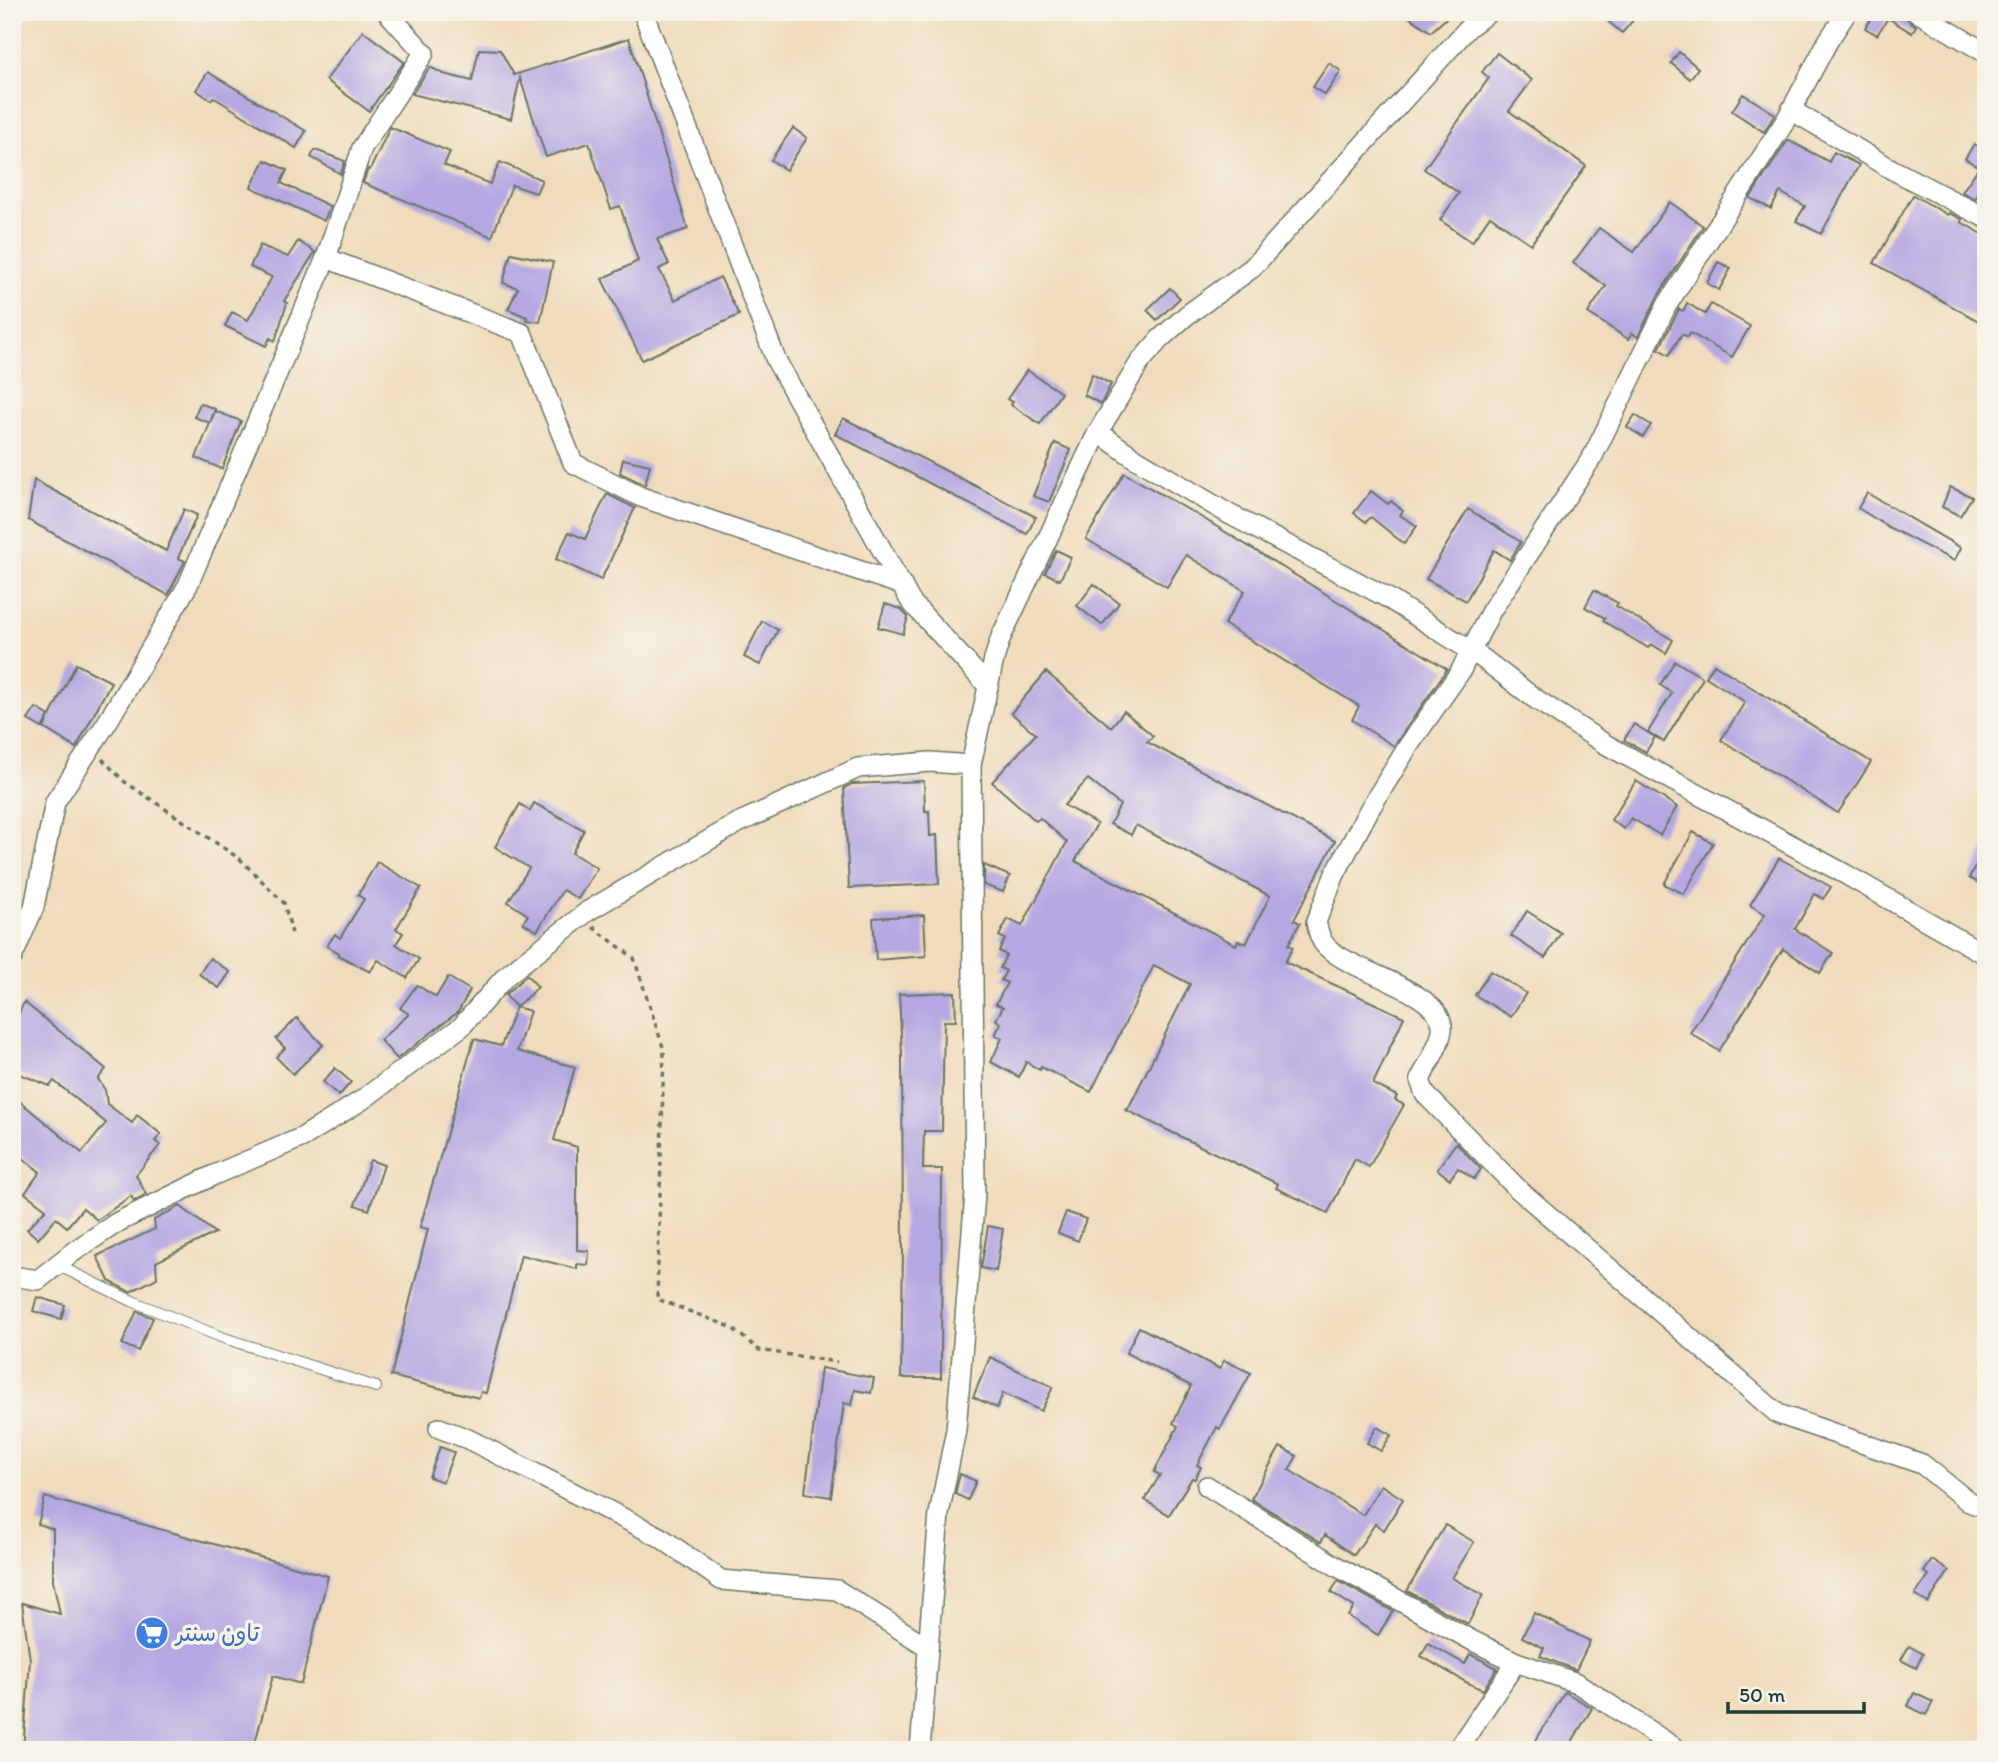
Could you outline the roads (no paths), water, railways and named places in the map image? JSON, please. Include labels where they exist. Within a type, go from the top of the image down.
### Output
[{"type":"street","points":[[12,958],[34,907],[55,802],[188,585],[326,258],[362,148],[424,53],[387,12]]},
{"type":"street","points":[[643,12],[776,359],[911,602],[988,686]]},
{"type":"street","points":[[920,1750],[939,1514],[956,1430],[975,1194],[971,765],[1001,637],[1098,432],[1140,362],[1160,339],[1187,315],[1252,268],[1469,27],[1489,12]]},
{"type":"street","points":[[1847,12],[1828,40],[1791,110],[1667,305],[1593,456],[1513,576],[1469,651],[1460,672],[1409,745],[1369,810],[1335,874],[1316,922],[1326,947],[1418,996],[1439,1015],[1443,1027],[1440,1038],[1420,1080],[1425,1094],[1518,1189],[1712,1359],[1778,1414],[1922,1464],[1969,1502],[1986,1508]]},
{"type":"street","points":[[1917,12],[1986,53]]},
{"type":"street","points":[[1791,110],[1893,170],[1986,218]]},
{"type":"street","points":[[326,258],[523,333],[573,463],[640,497],[902,585]]},
{"type":"street","points":[[1098,432],[1136,459],[1229,514],[1386,597],[1482,658],[1534,698],[1605,744],[1822,861],[1986,955]]},
{"type":"street","points":[[12,1276],[38,1280],[118,1222],[214,1175],[303,1137],[362,1100],[461,1027],[506,976],[581,917],[738,823],[858,768],[930,762],[971,765]]},
{"type":"street","points":[[439,1427],[468,1439],[660,1537],[721,1580],[837,1590],[929,1647]]},
{"type":"street","points":[[1207,1486],[1336,1566],[1473,1641],[1516,1662],[1577,1683],[1678,1750]]},
{"type":"street","points":[[1457,1750],[1516,1662]]},
{"type":"lane","points":[[57,1265],[132,1301],[221,1336],[376,1387]]},
{"type":"place","name":"تاون سنتر","points":[[152,1633]]}]
